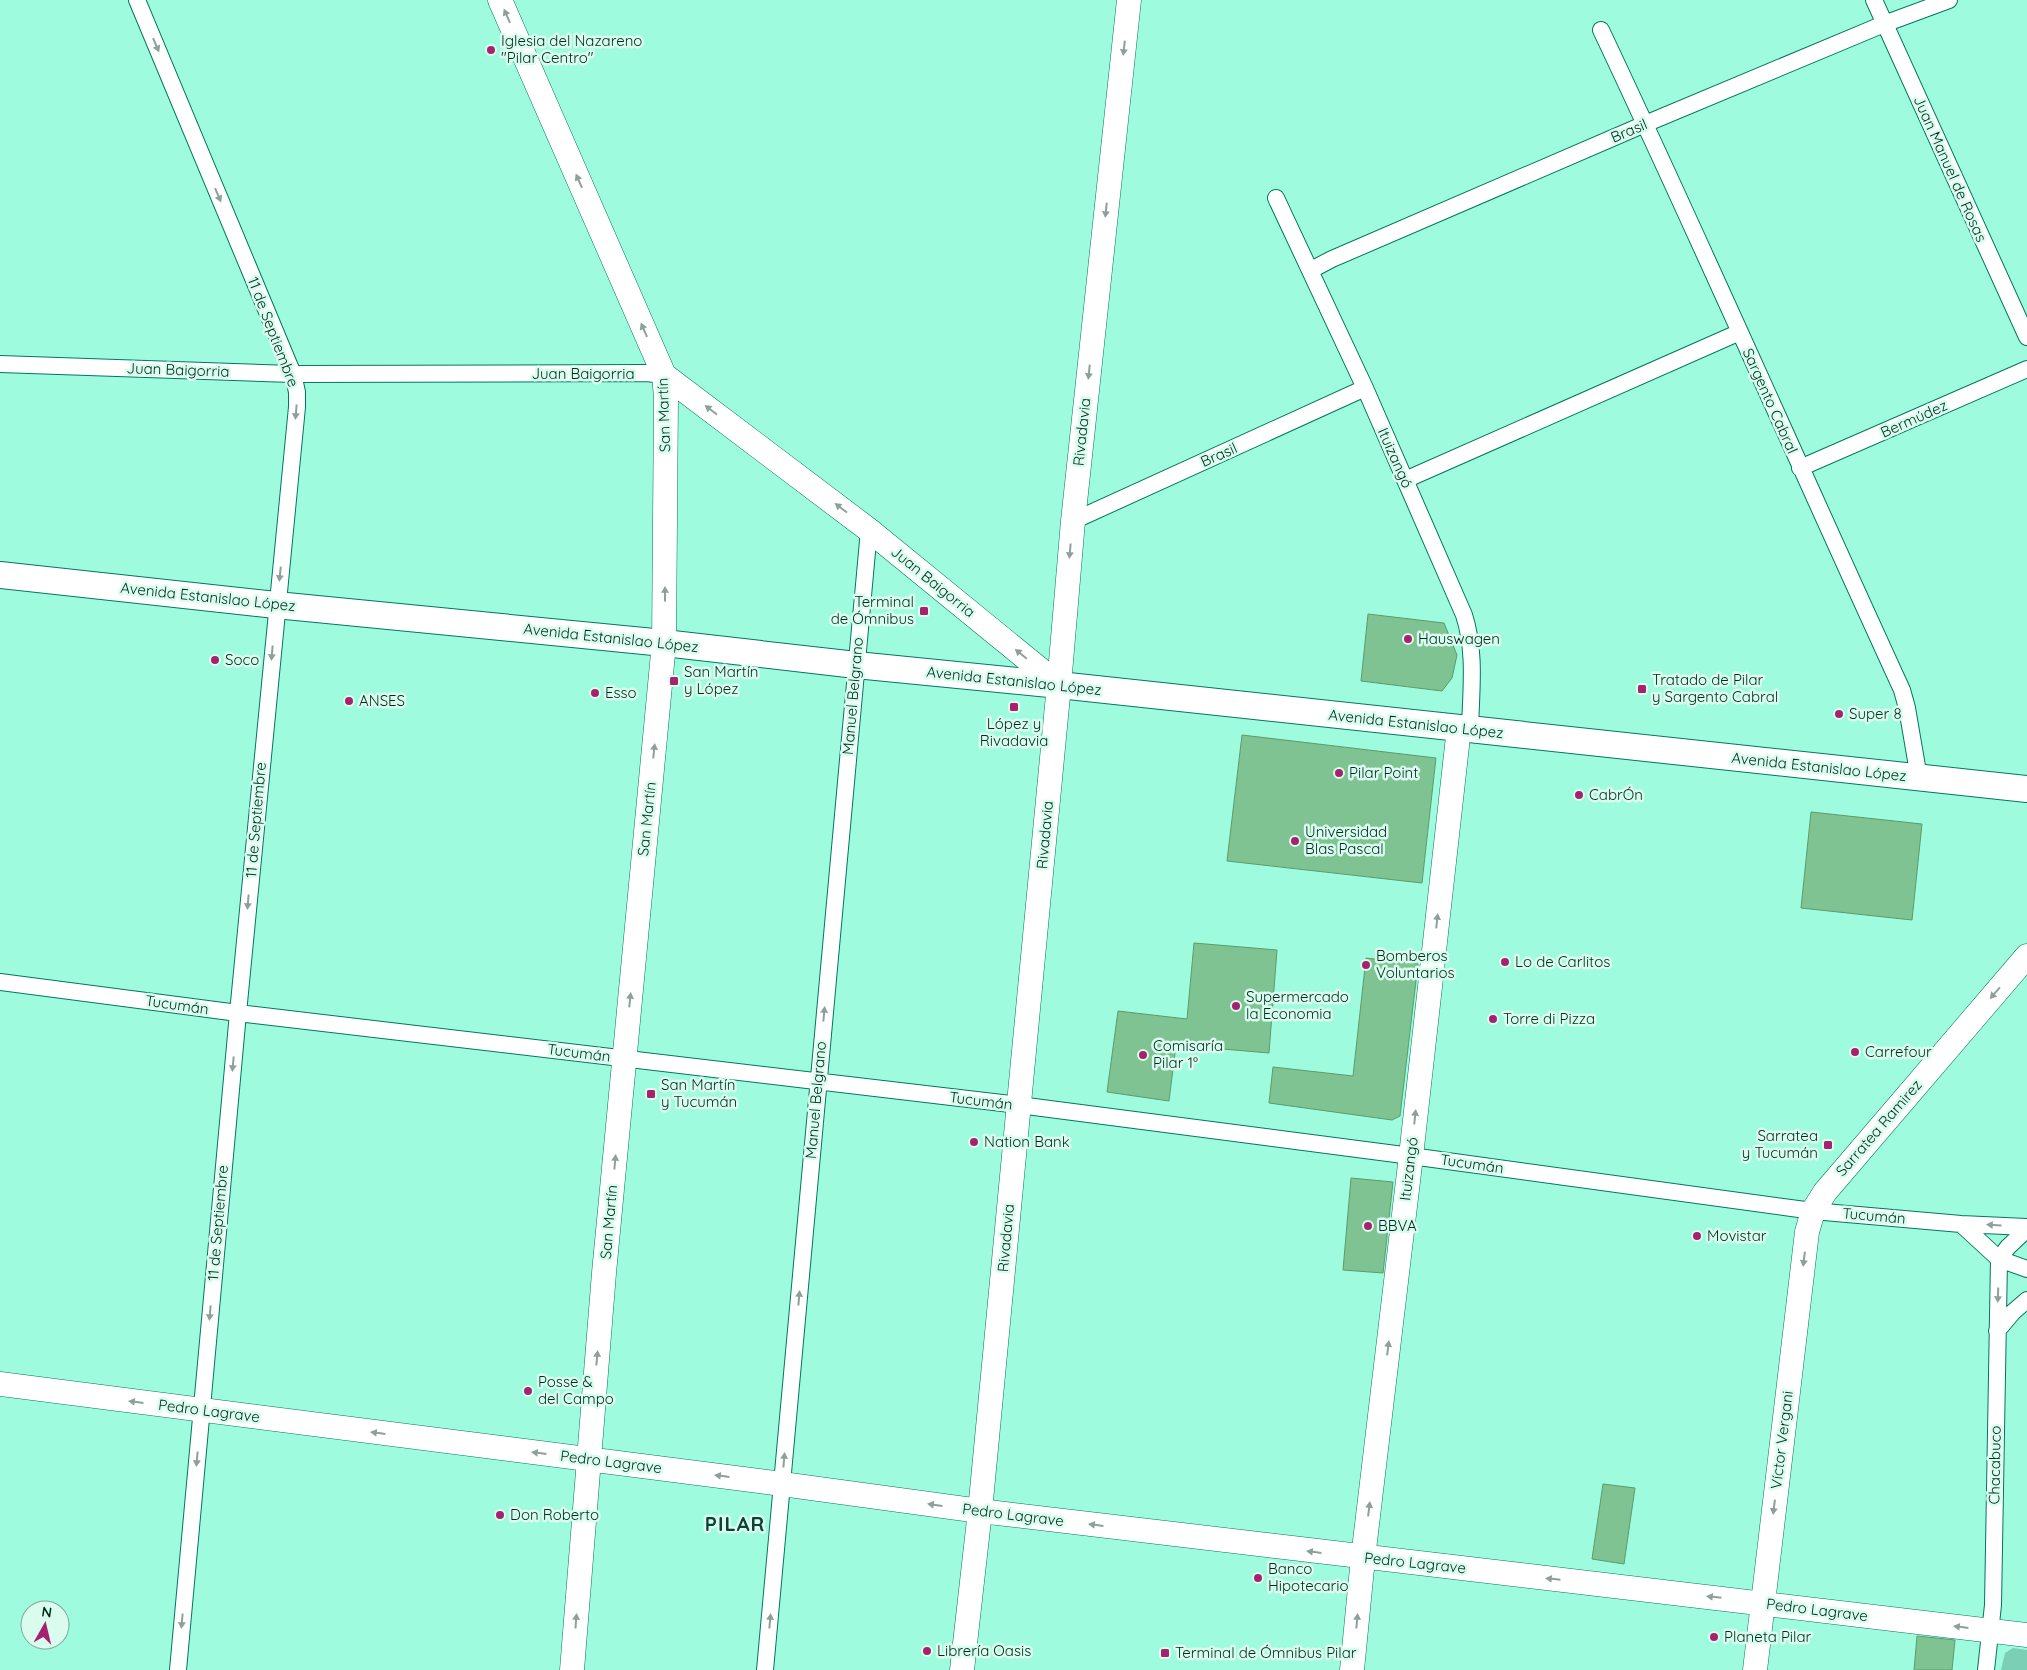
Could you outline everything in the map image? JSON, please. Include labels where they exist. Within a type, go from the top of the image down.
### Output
[{"type":"main road","name":"Avenida Estanislao López","points":[[0,575],[276,605],[664,643],[856,666],[1059,685],[2027,789]]},
{"type":"street","name":"11 de Septiembre","points":[[137,0],[293,374],[297,392],[178,1670]]},
{"type":"street","name":"San Martín","points":[[500,0],[664,375],[666,397],[664,643],[588,1459],[572,1670]]},
{"type":"street","name":"Rivadavia","points":[[962,1670],[980,1511],[1073,521],[1129,0]]},
{"type":"street","name":"Juan Manuel de Rosas","points":[[1874,0],[2027,337]]},
{"type":"street","name":"Brasil","points":[[1311,270],[1332,259],[1645,124],[1884,24],[1949,0]]},
{"type":"street","name":"Sargento Cabral","points":[[1600,30],[1645,124],[1902,690],[1919,778]]},
{"type":"street","name":"Ituizangó","points":[[1276,198],[1365,388],[1464,615],[1470,633],[1472,649],[1464,729],[1363,1558],[1352,1670]]},
{"type":"street","points":[[1405,480],[1740,332]]},
{"type":"street","name":"Juan Baigorria","points":[[0,364],[293,374],[646,373],[664,375],[869,530],[1059,685]]},
{"type":"street","name":"Bermúdez","points":[[1800,468],[2027,369]]},
{"type":"street","name":"Brasil","points":[[1073,521],[1365,388]]},
{"type":"street","name":"Manuel Belgrano","points":[[765,1670],[869,530]]},
{"type":"street","name":"Sarratea Ramirez","points":[[1813,1211],[1825,1192],[2027,956]]},
{"type":"street","name":"Tucumán","points":[[0,982],[238,1013],[1019,1105],[1813,1211],[2027,1228]]},
{"type":"street","name":"Víctor Vergani","points":[[1755,1670],[1807,1232],[1813,1211]]},
{"type":"street","points":[[1961,1224],[1999,1259],[2027,1269]]},
{"type":"street","points":[[1999,1259],[2027,1228]]},
{"type":"street","name":"Chacabuco","points":[[1986,1670],[1991,1631],[1999,1259]]},
{"type":"street","points":[[1997,1331],[2013,1312],[2027,1300]]},
{"type":"street","name":"Pedro Lagrave","points":[[0,1384],[980,1511],[1363,1558],[2027,1635]]},
{"type":"shaded area","points":[[2013,1648],[2027,1650],[2027,1670],[2001,1670],[2005,1653]]},
{"type":"building","name":"Hauswagen","points":[[1368,614],[1444,623],[1457,655],[1452,678],[1442,691],[1361,681]]},
{"type":"building","points":[[1242,735],[1436,758],[1422,883],[1227,861]]},
{"type":"building","points":[[1811,812],[1922,824],[1912,920],[1801,908]]},
{"type":"building","points":[[1194,943],[1277,950],[1269,1053],[1176,1045],[1169,1101],[1107,1092],[1118,1011],[1187,1019]]},
{"type":"building","points":[[1366,958],[1418,964],[1400,1116],[1392,1120],[1269,1103],[1273,1067],[1353,1076]]},
{"type":"building","name":"BBVA","points":[[1351,1178],[1393,1182],[1383,1273],[1343,1270]]},
{"type":"building","points":[[1603,1484],[1635,1488],[1624,1564],[1592,1559]]},
{"type":"building","points":[[1917,1636],[1955,1640],[1952,1670],[1914,1670]]},
{"type":"place","name":"Iglesia del Nazareno \"Pilar Centro\"","points":[[491,50]]},
{"type":"place","name":"Terminal de Ómnibus","points":[[924,611]]},
{"type":"place","name":"Hauswagen","points":[[1408,639]]},
{"type":"place","name":"Soco","points":[[215,660]]},
{"type":"place","name":"San Martín y López","points":[[674,681]]},
{"type":"place","name":"Tratado de Pilar y Sargento Cabral","points":[[1642,689]]},
{"type":"place","name":"Esso","points":[[595,693]]},
{"type":"place","name":"ANSES","points":[[349,701]]},
{"type":"place","name":"López y Rivadavia","points":[[1014,707]]},
{"type":"place","name":"Super 8","points":[[1839,714]]},
{"type":"place","name":"Pilar Point","points":[[1339,773]]},
{"type":"place","name":"CabrÓn","points":[[1579,795]]},
{"type":"place","name":"Universidad Blas Pascal","points":[[1295,841]]},
{"type":"place","name":"Lo de Carlitos","points":[[1505,962]]},
{"type":"place","name":"Bomberos Voluntarios","points":[[1366,965]]},
{"type":"place","name":"Supermercado la Economia","points":[[1236,1006]]},
{"type":"place","name":"Torre di Pizza","points":[[1493,1019]]},
{"type":"place","name":"Carrefour","points":[[1855,1052]]},
{"type":"place","name":"Comisaría Pilar 1°","points":[[1143,1055]]},
{"type":"place","name":"San Martín y Tucumán","points":[[651,1094]]},
{"type":"place","name":"Nation Bank","points":[[974,1142]]},
{"type":"place","name":"Sarratea y Tucumán","points":[[1828,1145]]},
{"type":"place","name":"BBVA","points":[[1368,1226]]},
{"type":"place","name":"Movistar","points":[[1697,1236]]},
{"type":"place","name":"Posse & del Campo","points":[[528,1391]]},
{"type":"place","name":"Don Roberto","points":[[500,1515]]},
{"type":"place","name":"Banco Hipotecario","points":[[1258,1578]]},
{"type":"place","name":"Planeta Pilar","points":[[1714,1637]]},
{"type":"place","name":"Librería Oasis","points":[[927,1651]]},
{"type":"place","name":"Terminal de Ómnibus Pilar","points":[[1165,1653]]},
{"type":"district","name":"PILAR","points":[[735,1524]]}]
